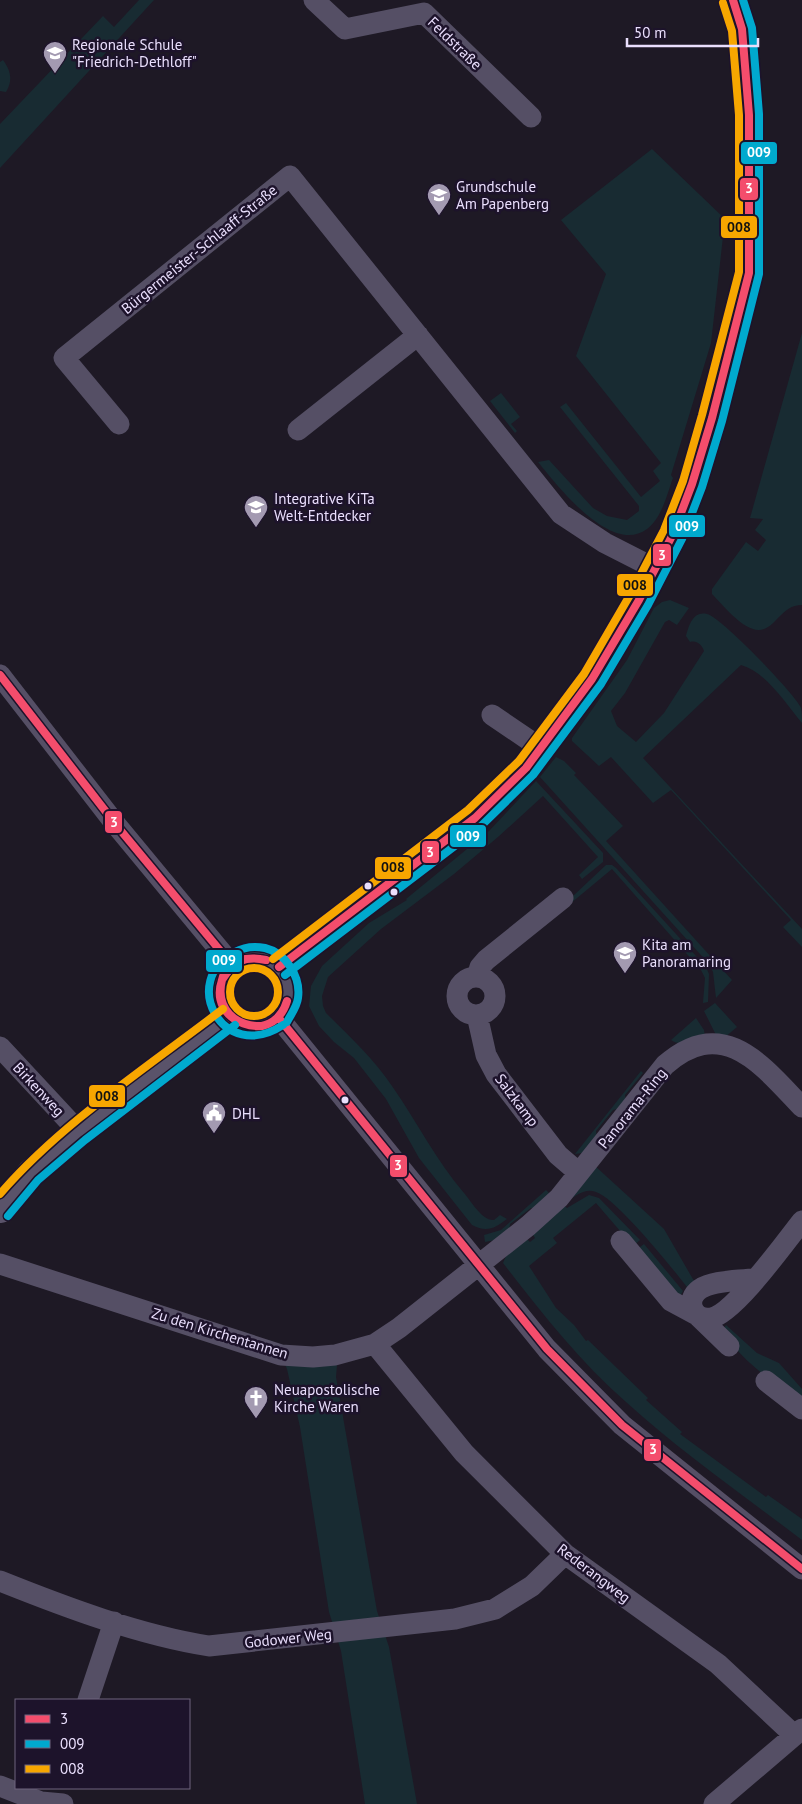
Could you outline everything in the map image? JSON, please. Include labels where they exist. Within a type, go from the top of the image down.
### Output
[{"type":"street","name":"Feldstraße","points":[[314,0],[345,29],[424,13],[531,117]]},
{"type":"street","points":[[279,967],[475,818],[526,768],[542,749],[592,679],[656,568],[692,484],[712,418],[748,273],[749,115],[742,29],[733,0]]},
{"type":"street","name":"Bürgermeister-Schlaaff-Straße","points":[[120,424],[64,358],[290,176],[561,514],[604,543],[656,568]]},
{"type":"street","points":[[298,430],[418,336]]},
{"type":"street","points":[[0,675],[117,826],[232,965]]},
{"type":"street","points":[[492,715],[542,749]]},
{"type":"street","name":"Salzkamp","points":[[564,898],[486,960],[480,967],[477,977],[461,984],[457,996],[458,1002],[466,1011],[477,1015],[486,1055],[496,1074],[558,1155],[579,1173]]},
{"type":"street","points":[[256,957],[268,960],[279,967],[288,984],[288,997],[283,1011],[278,1018],[262,1026],[244,1026],[229,1016],[222,1007],[219,990],[224,974],[232,965],[243,958],[256,957]]},
{"type":"street","points":[[0,1209],[31,1174],[79,1132],[229,1016]]},
{"type":"street","points":[[278,1018],[547,1349],[622,1425],[802,1569]]},
{"type":"street","name":"Panorama-Ring","points":[[478,1264],[548,1209],[665,1066],[685,1050],[699,1046],[726,1045],[741,1050],[755,1058],[802,1107]]},
{"type":"street","name":"Birkenweg","points":[[0,1046],[79,1132]]},
{"type":"street","points":[[620,1241],[671,1301],[697,1315],[707,1318],[722,1314],[756,1278],[802,1221]]},
{"type":"street","name":"Zu den Kirchentannen","points":[[0,1264],[281,1355],[312,1357],[335,1355],[375,1344],[399,1328],[478,1264]]},
{"type":"street","points":[[729,1346],[697,1315],[690,1301],[698,1290],[706,1286],[756,1278]]},
{"type":"street","name":"Rederangweg","points":[[375,1344],[464,1453],[565,1554],[718,1664],[798,1732]]},
{"type":"street","points":[[766,1381],[802,1408]]},
{"type":"street","name":"Godower Weg","points":[[0,1581],[114,1622],[187,1643],[209,1646],[455,1619],[495,1609],[532,1586],[565,1554]]},
{"type":"street","points":[[88,1699],[114,1622]]},
{"type":"street","points":[[714,1804],[798,1732]]},
{"type":"street","points":[[0,1786],[41,1802],[63,1804],[64,1789]]},
{"type":"shaded area","points":[[139,0],[154,0],[0,168],[0,124],[103,16],[114,27]]},
{"type":"shaded area","points":[[3,60],[10,76],[10,83],[6,92],[0,91],[0,62]]},
{"type":"shaded area","points":[[652,149],[725,219],[711,343],[671,475],[673,478],[657,519],[647,529],[633,535],[617,533],[602,526],[586,514],[558,486],[538,462],[549,460],[593,508],[607,516],[627,520],[639,511],[639,506],[560,407],[566,403],[641,497],[660,481],[653,471],[661,463],[576,356],[606,274],[561,220]]},
{"type":"shaded area","points":[[802,333],[802,605],[789,608],[768,627],[757,630],[743,624],[729,612],[712,594],[712,589],[746,542],[758,551],[766,540],[755,530],[763,519],[750,518]]},
{"type":"shaded area","points":[[501,393],[520,417],[511,424],[517,431],[515,433],[490,401]]},
{"type":"shaded area","points":[[670,600],[689,608],[677,625],[669,620],[665,622],[625,693],[611,711],[617,726],[636,742],[664,713],[704,651],[699,644],[690,642],[686,636],[692,620],[702,614],[715,618],[741,641],[796,700],[801,708],[802,723],[767,681],[759,674],[741,665],[643,758],[802,929],[802,947],[783,927],[791,920],[671,790],[653,803],[611,757],[599,766],[572,741],[572,738],[627,660],[654,608],[662,602]]},
{"type":"shaded area","points":[[556,757],[564,761],[576,773],[574,775],[623,826],[606,841],[732,980],[716,998],[713,972],[709,964],[540,777]]},
{"type":"shaded area","points":[[536,781],[603,853],[603,862],[582,879],[579,875],[598,857],[543,796],[454,874],[381,929],[328,977],[322,996],[326,1013],[361,1048],[385,1076],[444,1167],[478,1210],[490,1219],[494,1220],[500,1215],[507,1219],[495,1227],[482,1229],[472,1225],[419,1158],[386,1099],[354,1058],[334,1042],[319,1026],[309,1006],[311,986],[322,966],[369,923],[407,900],[489,831]]},
{"type":"shaded area","points":[[606,865],[612,865],[616,868],[706,967],[709,974],[708,1002],[703,1003],[705,978],[701,970],[612,869],[523,943]]},
{"type":"shaded area","points":[[715,1003],[737,1027],[724,1038],[717,1037],[704,1011]]},
{"type":"shaded area","points":[[696,1018],[704,1030],[705,1037],[683,1043],[671,1040]]},
{"type":"shaded area","points":[[641,1071],[643,1073],[625,1095],[626,1102],[621,1108],[613,1110],[596,1131],[597,1139],[582,1153],[575,1154]]},
{"type":"shaded area","points":[[594,1165],[664,1229],[694,1281],[687,1287],[630,1220],[605,1197],[596,1192],[588,1191],[568,1201]]},
{"type":"shaded area","points":[[546,1190],[551,1195],[538,1208],[531,1208],[510,1224],[509,1232],[495,1240],[485,1242],[484,1235],[501,1230]]},
{"type":"shaded area","points":[[589,1195],[599,1198],[640,1240],[633,1246],[596,1203],[553,1238],[557,1243],[529,1266],[556,1308],[574,1325],[586,1341],[588,1340],[648,1398],[646,1400],[682,1432],[680,1434],[766,1497],[768,1495],[802,1519],[802,1540],[690,1456],[609,1386],[561,1335],[503,1263],[506,1256],[525,1237],[530,1242],[535,1238],[532,1233],[563,1205],[567,1208]]},
{"type":"shaded area","points":[[644,1244],[683,1291],[679,1298],[636,1250]]},
{"type":"shaded area","points":[[726,1325],[757,1353],[779,1363],[802,1389],[802,1402],[769,1379],[739,1352],[722,1331]]},
{"type":"shaded area","points":[[281,1355],[337,1365],[336,1377],[377,1611],[389,1647],[417,1804],[365,1804],[341,1651],[329,1612],[300,1427],[287,1369]]},
{"type":"transit line","name":"3","points":[[279,967],[475,818],[526,768],[592,679],[639,600],[673,534],[692,484],[712,418],[749,273],[749,115],[742,29],[733,0]]},
{"type":"transit line","name":"009","points":[[285,975],[481,826],[533,775],[601,684],[648,605],[682,539],[702,487],[722,421],[759,274],[759,114],[752,28],[743,0]]},
{"type":"transit line","name":"008","points":[[273,959],[468,810],[519,761],[584,674],[630,595],[664,530],[683,481],[739,272],[739,115],[732,31],[723,3]]},
{"type":"transit line","name":"3","points":[[0,675],[117,826],[232,965]]},
{"type":"transit line","name":"009","points":[[283,1025],[261,1034],[242,1034],[226,1027],[215,1014],[209,998],[210,981],[218,965],[235,952],[250,947],[265,948],[279,955],[291,967],[298,990],[296,1004],[287,1022]]},
{"type":"transit line","name":"3","points":[[222,980],[230,969],[240,961],[251,958],[266,960]]},
{"type":"transit line","name":"3","points":[[222,980],[228,967],[233,963],[252,958],[266,960]]},
{"type":"transit line","name":"008","points":[[254,968],[263,970],[271,975],[276,983],[278,992],[276,1001],[271,1009],[263,1014],[254,1016],[245,1014],[237,1009],[232,1001],[230,992],[232,983],[237,975],[245,970],[254,968]]},
{"type":"transit line","name":"3","points":[[222,980],[222,999],[224,1007],[229,1014],[243,1023],[262,1026]]},
{"type":"transit line","name":"3","points":[[222,980],[220,999],[228,1014],[243,1024],[262,1026]]},
{"type":"transit line","name":"3","points":[[262,1026],[271,1023],[278,1017],[287,1001]]},
{"type":"transit line","name":"008","points":[[0,1194],[24,1168],[77,1120],[223,1009]]},
{"type":"transit line","name":"3","points":[[278,1017],[547,1349],[622,1425],[802,1569]]},
{"type":"transit line","name":"009","points":[[8,1216],[38,1180],[85,1140],[235,1025]]},
{"type":"place","name":"Regionale Schule \"Friedrich-Dethloff\"","points":[[55,74]]},
{"type":"place","name":"Grundschule Am Papenberg","points":[[439,216]]},
{"type":"place","name":"Integrative KiTa Welt-Entdecker","points":[[256,528]]},
{"type":"place","name":"Kita am Panoramaring","points":[[625,974]]},
{"type":"place","name":"DHL","points":[[214,1134]]},
{"type":"place","name":"Neuapostolische Kirche Waren","points":[[256,1419]]}]
